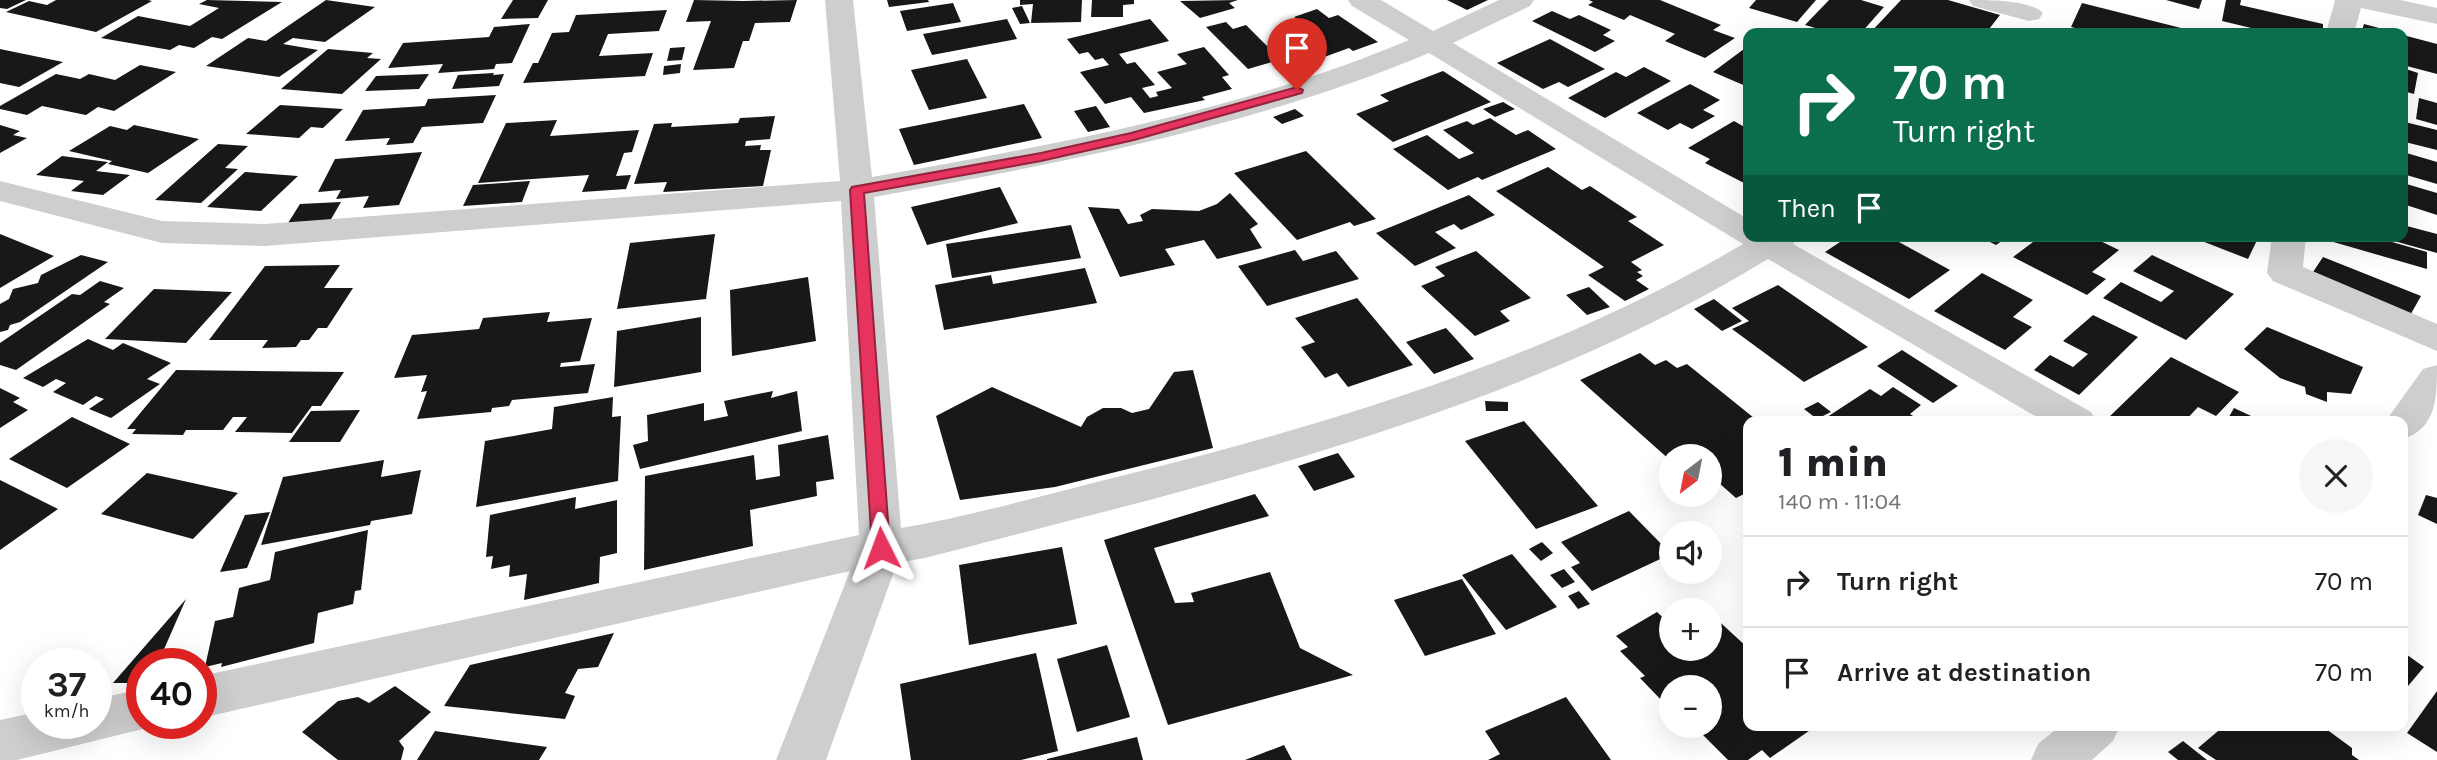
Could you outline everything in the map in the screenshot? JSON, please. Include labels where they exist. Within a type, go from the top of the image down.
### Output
[{"type":"street","points":[[802,760],[881,548],[857,190],[839,0]]},
{"type":"street","points":[[1362,0],[1743,227]]},
{"type":"street","points":[[5,197],[162,232],[265,235],[857,190],[1041,157],[1134,136],[1297,90],[1375,65],[1520,0]]},
{"type":"street","points":[[1983,0],[2027,16]]},
{"type":"street","points":[[2341,28],[2349,0]]},
{"type":"street","points":[[2361,0],[2437,16]]},
{"type":"street","points":[[217,693],[790,565],[925,541],[1254,458],[1381,419],[1617,326],[1705,282],[1757,242]]},
{"type":"street","points":[[1769,242],[2067,416]]},
{"type":"street","points":[[2288,242],[2285,273],[2437,338]]},
{"type":"street","points":[[2408,418],[2437,379]]},
{"type":"street","points":[[0,742],[21,737]]},
{"type":"building","points":[[0,0],[26,0],[7,9],[0,8]]},
{"type":"building","points":[[56,0],[152,1],[96,32],[6,12],[29,1],[47,5]]},
{"type":"building","points":[[207,0],[282,2],[222,39],[212,37],[194,48],[179,45],[170,50],[101,38],[138,16],[190,26],[219,8],[199,4]]},
{"type":"building","points":[[326,0],[375,7],[325,42],[293,38],[283,44],[318,50],[279,77],[206,66],[248,38],[266,41]]},
{"type":"building","points":[[513,0],[548,0],[538,18],[501,19]]},
{"type":"building","points":[[694,0],[797,0],[790,22],[755,23],[749,41],[743,41],[734,68],[693,70],[711,21],[686,22]]},
{"type":"building","points":[[887,0],[928,0],[929,2],[889,7]]},
{"type":"building","points":[[1020,0],[1082,0],[1081,22],[1031,23],[1033,4],[1020,5]]},
{"type":"building","points":[[1092,0],[1134,0],[1134,4],[1123,5],[1123,17],[1091,17]]},
{"type":"building","points":[[1238,0],[1229,3],[1235,8],[1200,18],[1180,1]]},
{"type":"building","points":[[1447,0],[1488,0],[1467,10]]},
{"type":"building","points":[[1589,0],[1660,0],[1721,25],[1713,30],[1735,38],[1705,58],[1665,41],[1675,34],[1630,15],[1624,20],[1588,5],[1593,2]]},
{"type":"building","points":[[1756,0],[1816,0],[1797,22],[1749,8]]},
{"type":"building","points":[[1829,0],[1861,0],[1884,7],[1865,28],[1815,28],[1805,25]]},
{"type":"building","points":[[1901,0],[1948,0],[2000,15],[1990,28],[1875,28]]},
{"type":"building","points":[[2166,0],[2202,0],[2199,9]]},
{"type":"building","points":[[2226,0],[2241,0],[2240,5],[2323,24],[2323,28],[2251,28],[2222,21]]},
{"type":"building","points":[[953,3],[961,22],[907,31],[900,11]]},
{"type":"building","points":[[2082,3],[2181,28],[2075,28],[2071,27]]},
{"type":"building","points":[[1022,6],[1030,23],[1020,24],[1012,8]]},
{"type":"building","points":[[1317,9],[1329,18],[1338,15],[1378,42],[1353,51],[1349,48],[1294,68],[1282,59],[1248,69],[1206,27],[1226,22],[1233,29],[1246,25],[1279,58],[1290,54],[1275,42],[1312,29],[1294,17]]},
{"type":"building","points":[[667,10],[659,31],[608,34],[599,56],[653,53],[645,76],[523,83],[533,63],[538,63],[552,33],[569,32],[576,15]]},
{"type":"building","points":[[1552,11],[1570,19],[1579,15],[1611,30],[1603,35],[1615,41],[1595,52],[1532,21]]},
{"type":"building","points":[[1007,19],[1017,39],[932,55],[923,34]]},
{"type":"building","points":[[1150,19],[1169,41],[1119,54],[1127,64],[1135,62],[1155,85],[1142,88],[1150,98],[1158,96],[1156,92],[1172,88],[1157,72],[1187,64],[1177,54],[1204,47],[1229,75],[1222,77],[1232,89],[1202,97],[1205,100],[1144,113],[1131,97],[1105,104],[1080,72],[1109,65],[1103,58],[1095,60],[1088,52],[1079,54],[1067,39]]},
{"type":"building","points":[[530,24],[512,63],[496,64],[494,69],[438,73],[443,64],[388,68],[403,43],[489,37],[494,27]]},
{"type":"building","points":[[2364,24],[2379,28],[2363,28]]},
{"type":"building","points":[[2408,36],[2437,44],[2437,74],[2408,66]]},
{"type":"building","points":[[1550,39],[1605,69],[1568,87],[1559,82],[1543,89],[1497,63]]},
{"type":"building","points":[[685,47],[682,60],[667,61],[670,48]]},
{"type":"building","points":[[0,49],[63,62],[19,87],[0,83]]},
{"type":"building","points":[[328,49],[373,53],[367,58],[381,59],[342,94],[281,89]]},
{"type":"building","points":[[1743,50],[1743,85],[1713,72]]},
{"type":"building","points":[[967,59],[987,98],[929,110],[911,70]]},
{"type":"building","points":[[681,64],[680,73],[663,75],[664,66]]},
{"type":"building","points":[[140,65],[176,72],[114,111],[98,107],[86,115],[42,106],[27,115],[0,109],[0,106],[56,74],[80,79],[89,74],[115,80]]},
{"type":"building","points":[[1644,67],[1671,81],[1605,118],[1568,98],[1616,72],[1626,77]]},
{"type":"building","points":[[2408,70],[2418,73],[2414,94],[2408,92]]},
{"type":"building","points":[[1443,71],[1491,102],[1393,142],[1356,114],[1389,101],[1380,95]]},
{"type":"building","points":[[494,73],[493,75],[504,74],[499,86],[452,89],[458,75]]},
{"type":"building","points":[[429,74],[419,89],[365,91],[376,76]]},
{"type":"building","points":[[1690,84],[1720,100],[1703,110],[1715,116],[1692,129],[1680,123],[1668,130],[1637,113]]},
{"type":"building","points":[[496,95],[483,123],[422,127],[413,143],[386,145],[390,138],[345,141],[363,110],[425,106],[428,99]]},
{"type":"building","points":[[2419,98],[2437,103],[2437,125],[2416,119]]},
{"type":"building","points":[[1503,102],[1515,109],[1495,117],[1483,109]]},
{"type":"building","points":[[1024,104],[1042,138],[914,165],[899,129]]},
{"type":"building","points":[[280,105],[343,109],[323,128],[311,127],[299,138],[246,134]]},
{"type":"building","points":[[1096,106],[1110,127],[1088,132],[1074,111]]},
{"type":"building","points":[[1295,109],[1304,116],[1282,124],[1273,117]]},
{"type":"building","points":[[775,116],[770,139],[746,141],[745,146],[761,145],[760,150],[771,150],[763,186],[663,192],[667,182],[634,184],[654,124],[672,123],[671,127],[738,123],[740,118]]},
{"type":"building","points":[[1490,118],[1516,135],[1528,130],[1556,149],[1482,180],[1478,177],[1448,190],[1393,149],[1427,135],[1459,159],[1474,153],[1443,130],[1467,121],[1473,125]]},
{"type":"building","points":[[557,120],[550,136],[639,130],[632,152],[624,153],[616,176],[631,175],[626,189],[582,192],[589,175],[478,183],[506,123]]},
{"type":"building","points":[[1734,121],[1743,126],[1743,182],[1705,163],[1710,159],[1688,148]]},
{"type":"building","points":[[2408,123],[2437,130],[2437,150],[2408,143]]},
{"type":"building","points":[[0,125],[20,131],[13,135],[27,138],[0,153]]},
{"type":"building","points":[[134,125],[199,139],[148,173],[69,151],[110,126],[127,130]]},
{"type":"building","points":[[218,144],[248,146],[225,168],[238,169],[201,203],[155,200]]},
{"type":"building","points":[[1306,151],[1376,219],[1354,226],[1350,222],[1297,240],[1234,173]]},
{"type":"building","points":[[422,152],[399,205],[363,208],[369,196],[336,199],[341,190],[318,192],[335,159]]},
{"type":"building","points":[[2408,153],[2437,162],[2437,184],[2408,175]]},
{"type":"building","points":[[62,156],[108,162],[96,171],[130,175],[103,195],[71,191],[84,181],[36,175]]},
{"type":"building","points":[[1548,167],[1582,190],[1590,186],[1637,217],[1628,221],[1664,245],[1631,262],[1642,270],[1637,272],[1643,276],[1636,280],[1649,289],[1625,301],[1588,275],[1604,267],[1496,191]]},
{"type":"building","points":[[245,172],[298,176],[261,211],[207,207]]},
{"type":"building","points":[[530,181],[522,202],[463,206],[473,185]]},
{"type":"building","points":[[2408,184],[2437,193],[2437,215],[2408,206]]},
{"type":"building","points":[[1000,187],[1018,223],[927,245],[911,207]]},
{"type":"building","points":[[1230,193],[1258,224],[1250,229],[1262,248],[1217,259],[1204,240],[1165,249],[1175,265],[1120,277],[1088,207],[1119,209],[1128,224],[1143,221],[1140,215],[1152,209],[1199,211],[1217,204]]},
{"type":"building","points":[[1469,195],[1495,215],[1461,230],[1454,224],[1435,232],[1456,248],[1415,266],[1376,233]]},
{"type":"building","points":[[341,202],[330,221],[288,223],[300,204]]},
{"type":"building","points":[[1071,225],[1081,258],[952,278],[946,244]]},
{"type":"building","points":[[2408,226],[2437,234],[2437,253],[2398,242],[2408,242]]},
{"type":"building","points":[[0,234],[54,256],[0,288]]},
{"type":"building","points":[[715,234],[706,299],[617,309],[630,243]]},
{"type":"building","points":[[1840,242],[1899,242],[1950,270],[1909,299],[1825,252]]},
{"type":"building","points":[[2033,242],[2102,242],[2119,250],[2092,272],[2106,279],[2087,295],[2013,257]]},
{"type":"building","points":[[2204,242],[2256,242],[2248,259]]},
{"type":"building","points":[[2333,242],[2392,242],[2427,252],[2427,269]]},
{"type":"building","points":[[1295,250],[1303,261],[1336,251],[1359,279],[1267,306],[1238,266]]},
{"type":"building","points":[[1476,251],[1531,298],[1500,311],[1510,321],[1475,336],[1421,286],[1445,276],[1435,267]]},
{"type":"building","points":[[81,255],[108,262],[20,322],[10,325],[8,330],[0,332],[0,304],[9,299],[13,289],[38,283],[41,275]]},
{"type":"building","points":[[2152,255],[2234,294],[2186,340],[2103,298],[2121,282],[2161,302],[2174,291],[2133,271]]},
{"type":"building","points":[[2323,257],[2421,296],[2408,319],[2309,278]]},
{"type":"building","points":[[340,265],[324,288],[353,288],[327,328],[318,328],[309,340],[301,340],[296,347],[262,348],[268,340],[209,340],[265,266]]},
{"type":"building","points":[[1085,268],[1097,303],[944,330],[935,285],[991,275],[993,284]]},
{"type":"building","points":[[1982,273],[2033,300],[2013,317],[2032,327],[2005,350],[1934,311]]},
{"type":"building","points":[[808,277],[816,341],[732,356],[730,290]]},
{"type":"building","points":[[100,281],[124,288],[104,302],[110,304],[16,370],[0,365],[0,343],[72,294],[80,295]]},
{"type":"building","points":[[1778,285],[1868,347],[1804,382],[1732,329],[1749,321],[1732,308]]},
{"type":"building","points":[[1589,287],[1610,307],[1587,315],[1566,295]]},
{"type":"building","points":[[154,289],[232,292],[186,343],[105,339]]},
{"type":"building","points":[[1357,298],[1413,365],[1348,387],[1337,373],[1325,378],[1301,347],[1315,342],[1295,318]]},
{"type":"building","points":[[1714,299],[1742,321],[1722,331],[1694,309]]},
{"type":"building","points":[[550,312],[547,322],[592,318],[580,361],[561,363],[560,367],[595,364],[588,393],[512,400],[509,406],[492,408],[491,412],[417,419],[427,391],[421,392],[427,375],[394,378],[412,335],[479,329],[483,318]]},
{"type":"building","points":[[2093,315],[2138,337],[2079,395],[2034,370],[2050,355],[2073,367],[2088,354],[2063,341]]},
{"type":"building","points":[[701,317],[701,372],[614,387],[617,331]]},
{"type":"building","points":[[2267,327],[2363,367],[2351,394],[2327,392],[2327,402],[2306,394],[2305,387],[2280,378],[2244,349]]},
{"type":"building","points":[[1446,328],[1474,359],[1434,374],[1406,342]]},
{"type":"building","points":[[88,339],[113,350],[123,343],[171,363],[147,379],[160,384],[111,418],[89,409],[104,399],[96,396],[83,405],[53,392],[66,383],[56,379],[43,387],[23,378]]},
{"type":"building","points":[[1902,350],[1958,386],[1933,403],[1877,366]]},
{"type":"building","points":[[1640,353],[1655,365],[1666,360],[1677,368],[1687,364],[1752,416],[1743,416],[1743,494],[1736,498],[1722,486],[1722,444],[1659,444],[1659,450],[1580,380]]},
{"type":"building","points":[[2171,357],[2239,392],[2216,416],[2198,407],[2190,416],[2110,416]]},
{"type":"building","points":[[176,370],[344,372],[321,406],[312,406],[292,433],[235,432],[247,417],[233,417],[223,430],[186,430],[183,435],[132,434],[136,429],[127,429]]},
{"type":"building","points":[[1193,370],[1213,448],[1055,487],[960,500],[936,416],[992,387],[1081,427],[1087,417],[1103,408],[1121,408],[1132,413],[1149,409],[1174,372]]},
{"type":"building","points":[[1893,387],[1921,405],[1910,414],[1913,416],[1829,416],[1870,389],[1881,396]]},
{"type":"building","points":[[0,388],[20,398],[13,402],[28,410],[0,428]]},
{"type":"building","points":[[773,391],[771,398],[797,391],[802,431],[640,469],[633,445],[648,441],[647,415],[704,403],[704,421],[728,416],[724,401]]},
{"type":"building","points":[[613,397],[612,417],[621,416],[618,481],[476,507],[485,441],[552,429],[554,407]]},
{"type":"building","points":[[1485,401],[1508,402],[1508,411],[1486,411]]},
{"type":"building","points":[[1818,402],[1831,412],[1823,416],[1813,416],[1804,409]]},
{"type":"building","points":[[2234,408],[2251,416],[2229,416]]},
{"type":"building","points":[[360,410],[340,442],[289,442],[311,411]]},
{"type":"building","points":[[72,417],[130,444],[67,488],[9,459]]},
{"type":"building","points":[[1524,421],[1598,506],[1536,529],[1465,441]]},
{"type":"building","points":[[828,435],[834,479],[816,482],[817,496],[750,510],[753,546],[644,570],[645,476],[754,455],[756,480],[780,476],[778,445]]},
{"type":"building","points":[[1338,453],[1355,477],[1314,491],[1298,466]]},
{"type":"building","points":[[384,460],[381,477],[421,470],[412,514],[371,521],[370,525],[261,545],[283,477]]},
{"type":"building","points":[[147,473],[238,493],[193,539],[101,514]]},
{"type":"building","points":[[0,480],[58,509],[0,550]]},
{"type":"building","points":[[1255,494],[1269,516],[1154,548],[1175,603],[1194,602],[1191,593],[1270,572],[1300,648],[1353,675],[1168,725],[1104,540]]},
{"type":"building","points":[[2426,495],[2437,498],[2437,524],[2418,515]]},
{"type":"building","points":[[576,497],[575,509],[617,500],[617,553],[600,557],[599,583],[524,600],[527,574],[509,577],[510,565],[491,569],[493,556],[486,557],[490,515]]},
{"type":"building","points":[[1629,511],[1659,542],[1659,560],[1592,591],[1571,567],[1580,563],[1561,542]]},
{"type":"building","points":[[270,512],[247,568],[220,572],[245,515]]},
{"type":"building","points":[[368,530],[361,590],[355,591],[353,604],[318,613],[314,643],[221,667],[222,663],[217,664],[217,648],[209,648],[215,621],[233,617],[239,588],[270,580],[275,552]]},
{"type":"building","points":[[1542,542],[1553,553],[1541,561],[1529,549]]},
{"type":"building","points":[[1062,547],[1077,624],[969,645],[959,565]]},
{"type":"building","points":[[1512,554],[1557,607],[1506,630],[1462,575]]},
{"type":"building","points":[[1564,569],[1575,582],[1562,588],[1550,575]]},
{"type":"building","points":[[1462,579],[1496,634],[1425,656],[1394,600]]},
{"type":"building","points":[[1579,591],[1590,604],[1578,609],[1568,596]]},
{"type":"building","points":[[186,599],[165,648],[143,648]]},
{"type":"building","points":[[1657,612],[1659,661],[1722,661],[1722,624],[1743,643],[1743,731],[1809,731],[1770,758],[1762,750],[1748,760],[1728,760],[1706,738],[1722,738],[1722,675],[1659,675],[1659,698],[1640,678],[1645,676],[1620,651],[1628,647],[1616,636]]},
{"type":"building","points":[[614,633],[598,667],[578,669],[565,693],[575,696],[565,719],[444,706],[470,665]]},
{"type":"building","points":[[1107,645],[1130,717],[1077,732],[1057,659]]},
{"type":"building","points":[[1036,653],[1058,751],[1021,760],[911,760],[900,684]]},
{"type":"building","points":[[2408,656],[2424,667],[2408,686]]},
{"type":"building","points":[[126,668],[126,683],[113,683]]},
{"type":"building","points":[[395,686],[431,712],[399,741],[404,748],[401,760],[338,760],[302,732],[338,701],[358,697],[369,703]]},
{"type":"building","points":[[2437,691],[2437,752],[2407,733]]},
{"type":"building","points":[[1566,697],[1611,760],[1488,760],[1500,754],[1485,731]]},
{"type":"building","points":[[435,731],[547,747],[539,760],[417,760]]},
{"type":"building","points":[[2218,731],[2329,731],[2352,748],[2352,755],[2359,760],[2216,760],[2198,748]]},
{"type":"building","points":[[1137,737],[1143,760],[1047,760],[1047,759]]},
{"type":"building","points":[[2183,741],[2207,760],[2178,760],[2168,752]]},
{"type":"building","points":[[1284,745],[1292,760],[1245,760]]},
{"type":"route","points":[[881,548],[857,190],[1041,157],[1134,136],[1297,90]]}]
